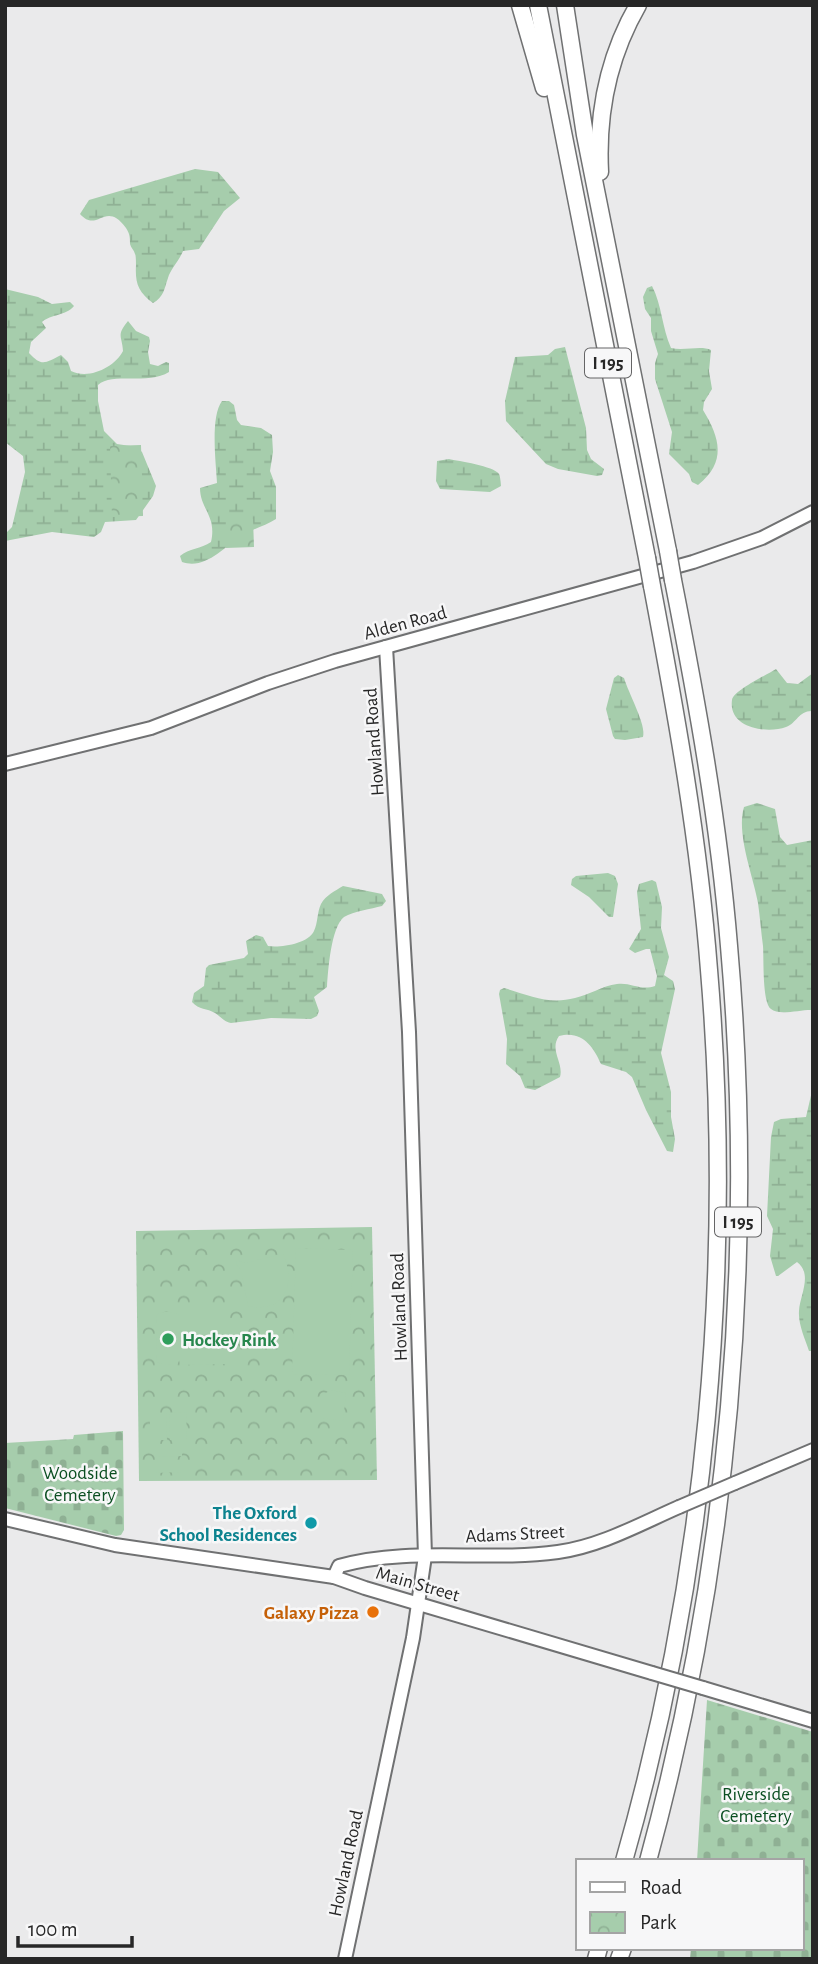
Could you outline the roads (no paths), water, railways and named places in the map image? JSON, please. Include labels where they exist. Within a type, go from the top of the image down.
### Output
[{"type":"highway","points":[[520,5],[569,167]]},
{"type":"highway","name":"I 195","points":[[538,5],[647,558],[687,778],[707,944],[716,1108],[716,1243],[709,1396],[690,1548],[661,1712],[624,1859]]},
{"type":"highway","name":"I 195","points":[[565,5],[580,108],[603,231],[668,551],[709,771],[726,912],[738,1087],[738,1234],[730,1388],[713,1541],[686,1698],[648,1859]]},
{"type":"highway","points":[[603,231],[600,163],[603,104],[615,52],[638,5]]},
{"type":"main road","name":"Alden Road","points":[[5,764],[151,728],[289,676],[693,562],[762,538],[813,512]]},
{"type":"main road","name":"Howland Road","points":[[345,1959],[414,1638],[425,1556],[409,1032],[386,647]]},
{"type":"main road","name":"Adams Street","points":[[334,1577],[339,1566],[351,1563],[425,1556],[562,1552],[611,1538],[813,1450]]},
{"type":"main road","name":"Main Street","points":[[5,1519],[115,1545],[334,1577],[813,1721]]},
{"type":"place","name":"Hockey Rink","points":[[168,1339]]},
{"type":"place","name":"The Oxford School Residences","points":[[311,1523]]},
{"type":"place","name":"Galaxy Pizza","points":[[373,1612]]},
{"type":"park label","name":"Woodside Cemetery","points":[[80,1483]]},
{"type":"park label","name":"Riverside Cemetery","points":[[756,1804]]}]
